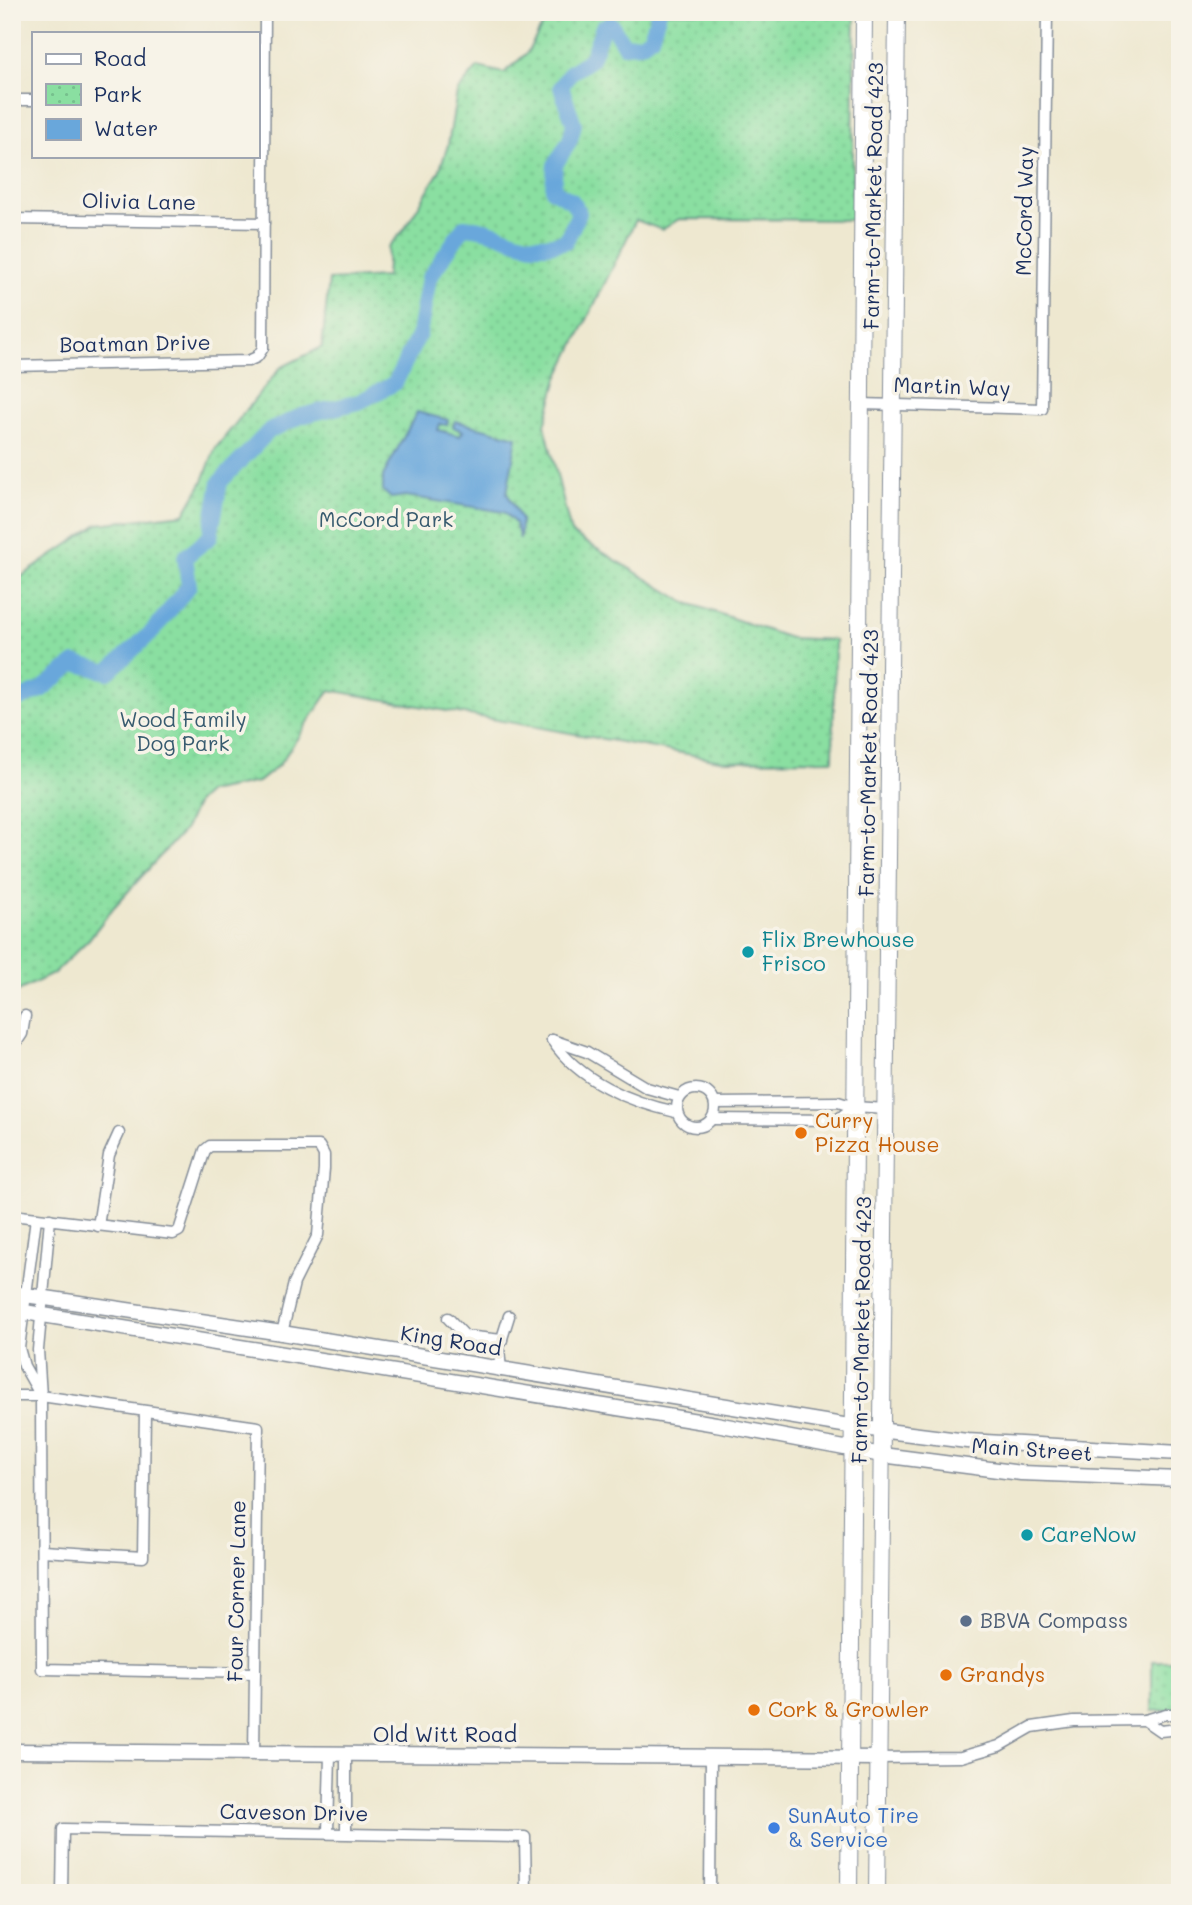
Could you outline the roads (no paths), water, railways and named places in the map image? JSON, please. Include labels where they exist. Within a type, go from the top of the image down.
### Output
[{"type":"main road","name":"Farm-to-Market Road 423","points":[[849,1893],[855,1450],[854,1107],[864,12]]},
{"type":"main road","name":"Farm-to-Market Road 423","points":[[877,1893],[897,12]]},
{"type":"street","points":[[264,223],[261,102],[265,12]]},
{"type":"street","name":"McCord Way","points":[[1042,409],[1046,12]]},
{"type":"street","points":[[12,100],[32,100]]},
{"type":"street","name":"Olivia Lane","points":[[12,219],[264,223]]},
{"type":"street","name":"Boatman Drive","points":[[12,366],[248,361],[257,357],[263,348],[264,223]]},
{"type":"street","name":"Martin Way","points":[[860,404],[1042,409]]},
{"type":"street","points":[[12,1049],[22,1034],[25,1016]]},
{"type":"street","points":[[679,1097],[647,1088],[587,1052],[552,1040],[564,1059],[595,1080],[637,1103],[677,1112],[690,1126],[702,1126],[712,1119],[837,1120],[854,1107]]},
{"type":"street","points":[[677,1112],[679,1097],[689,1089],[702,1089],[715,1103],[838,1102],[854,1107],[886,1109]]},
{"type":"street","points":[[712,1119],[715,1103]]},
{"type":"street","points":[[98,1226],[109,1155],[119,1133]]},
{"type":"street","points":[[12,1214],[176,1234],[205,1150],[210,1146],[319,1146],[324,1154],[324,1169],[318,1235],[294,1283],[279,1351]]},
{"type":"street","points":[[36,1217],[19,1294],[19,1348],[24,1366],[41,1396]]},
{"type":"street","points":[[50,1219],[37,1350],[41,1396],[41,1669],[255,1673]]},
{"type":"street","name":"King Road","points":[[19,1294],[282,1333],[501,1371],[883,1431]]},
{"type":"street","name":"King Road","points":[[18,1311],[279,1351],[716,1424],[882,1455]]},
{"type":"street","points":[[498,1389],[502,1340],[509,1316]]},
{"type":"street","points":[[448,1318],[465,1336],[502,1340]]},
{"type":"street","points":[[12,1395],[41,1396],[145,1412],[143,1557],[42,1551]]},
{"type":"street","points":[[716,1424],[718,1405]]},
{"type":"street","name":"Four Corner Lane","points":[[145,1412],[258,1427],[254,1754]]},
{"type":"street","name":"Main Street","points":[[883,1431],[967,1441],[1180,1454]]},
{"type":"street","name":"Main Street","points":[[882,1455],[1021,1473],[1180,1479]]},
{"type":"street","points":[[877,1758],[961,1757],[999,1746],[1032,1727],[1074,1721],[1144,1720],[1166,1714],[1180,1714]]},
{"type":"street","points":[[1144,1720],[1160,1731],[1180,1729]]},
{"type":"street","name":"Old Witt Road","points":[[12,1751],[711,1759],[877,1758]]},
{"type":"street","points":[[328,1832],[330,1755]]},
{"type":"street","points":[[346,1756],[346,1833]]},
{"type":"street","points":[[710,1893],[711,1759]]},
{"type":"street","name":"Caveson Drive","points":[[62,1893],[63,1829],[525,1837],[526,1893]]},
{"type":"water","points":[[417,412],[448,420],[447,425],[440,424],[438,430],[460,436],[463,431],[453,427],[455,421],[517,437],[507,493],[521,520],[520,539],[515,523],[504,512],[406,496],[391,498],[383,491],[383,476]]},
{"type":"waterway","points":[[12,702],[41,690],[75,663],[108,672],[152,632],[189,586],[185,557],[210,537],[220,482],[269,431],[301,416],[359,402],[395,383],[419,334],[429,278],[464,227],[536,245],[566,241],[579,213],[572,201],[553,190],[555,165],[570,140],[574,124],[561,87],[570,73],[591,59],[603,27],[611,24],[624,45],[641,44],[651,37],[659,12]]},
{"type":"place","name":"Flix Brewhouse Frisco","points":[[748,952]]},
{"type":"place","name":"Curry Pizza House","points":[[801,1133]]},
{"type":"place","name":"CareNow","points":[[1027,1535]]},
{"type":"place","name":"BBVA Compass","points":[[966,1621]]},
{"type":"place","name":"Grandys","points":[[946,1675]]},
{"type":"place","name":"Cork & Growler","points":[[754,1710]]},
{"type":"place","name":"SunAuto Tire & Service","points":[[774,1828]]},
{"type":"park label","name":"McCord Park","points":[[386,520]]},
{"type":"park label","name":"Wood Family Dog Park","points":[[183,732]]}]
